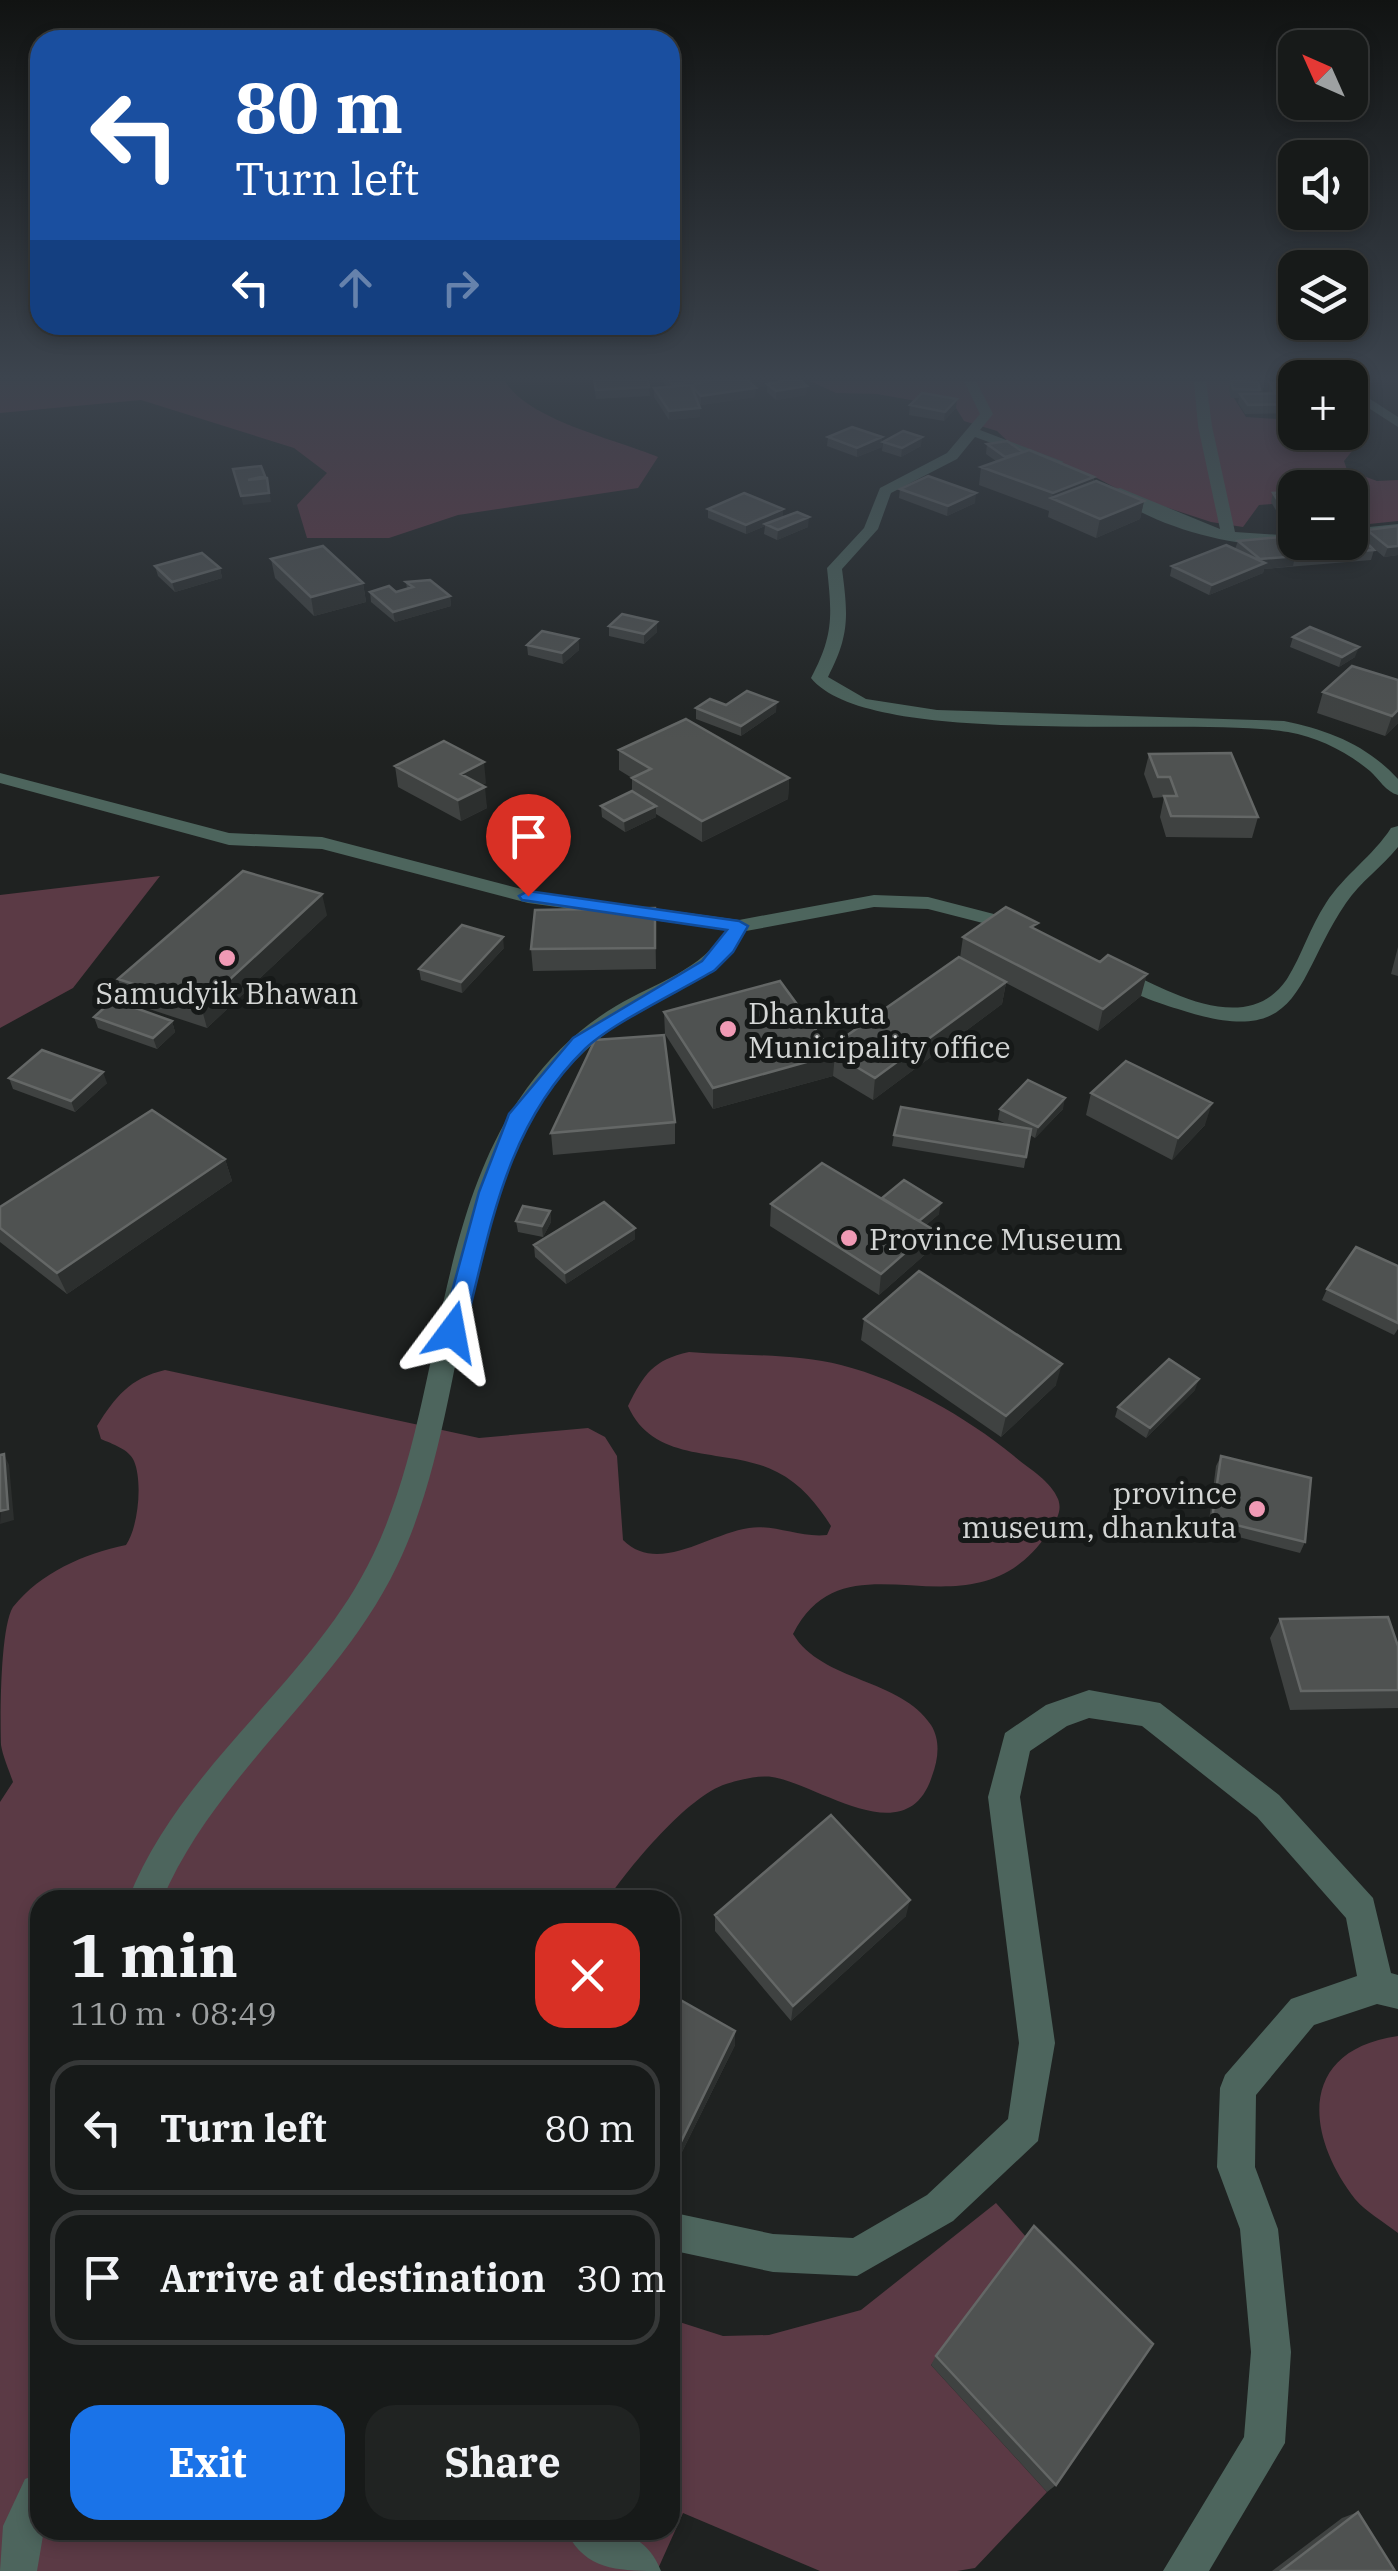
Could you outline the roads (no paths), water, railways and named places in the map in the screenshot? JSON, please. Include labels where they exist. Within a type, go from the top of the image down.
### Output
[{"type":"street","points":[[881,501],[871,529],[834,568],[836,646],[819,678],[828,688],[862,703],[936,715],[1297,728],[1338,742],[1362,756],[1398,790]]},
{"type":"street","points":[[1133,501],[1157,514],[1229,538],[1278,539]]},
{"type":"street","points":[[1221,501],[1229,538]]},
{"type":"street","points":[[1368,532],[1398,528]]},
{"type":"street","points":[[0,778],[229,839],[322,843],[528,896],[739,926],[874,901],[928,903],[1032,933]]},
{"type":"street","points":[[1095,964],[1232,1018],[1269,1012],[1291,989],[1349,883],[1390,846],[1398,832]]},
{"type":"street","points":[[151,1890],[192,1816],[354,1609],[385,1560],[410,1494],[474,1243],[517,1119],[580,1042],[709,966],[739,926]]},
{"type":"street","points":[[680,2233],[774,2253],[857,2257],[940,2208],[1025,2128],[1036,2043],[1004,1798],[1016,1743],[1057,1716],[1089,1704],[1149,1713],[1268,1806],[1360,1910],[1387,1990],[1303,2011],[1238,2088],[1236,2167],[1259,2229],[1271,2352],[1264,2443],[1184,2571]]},
{"type":"street","points":[[16,2571],[30,2514]]},
{"type":"street","points":[[600,2540],[640,2571]]},
{"type":"place","name":"Samudyik Bhawan","points":[[227,958]]},
{"type":"place","name":"Dhankuta Municipality office","points":[[728,1029]]},
{"type":"place","name":"Province Museum","points":[[849,1238]]},
{"type":"place","name":"province museum, dhankuta","points":[[1257,1509]]}]
